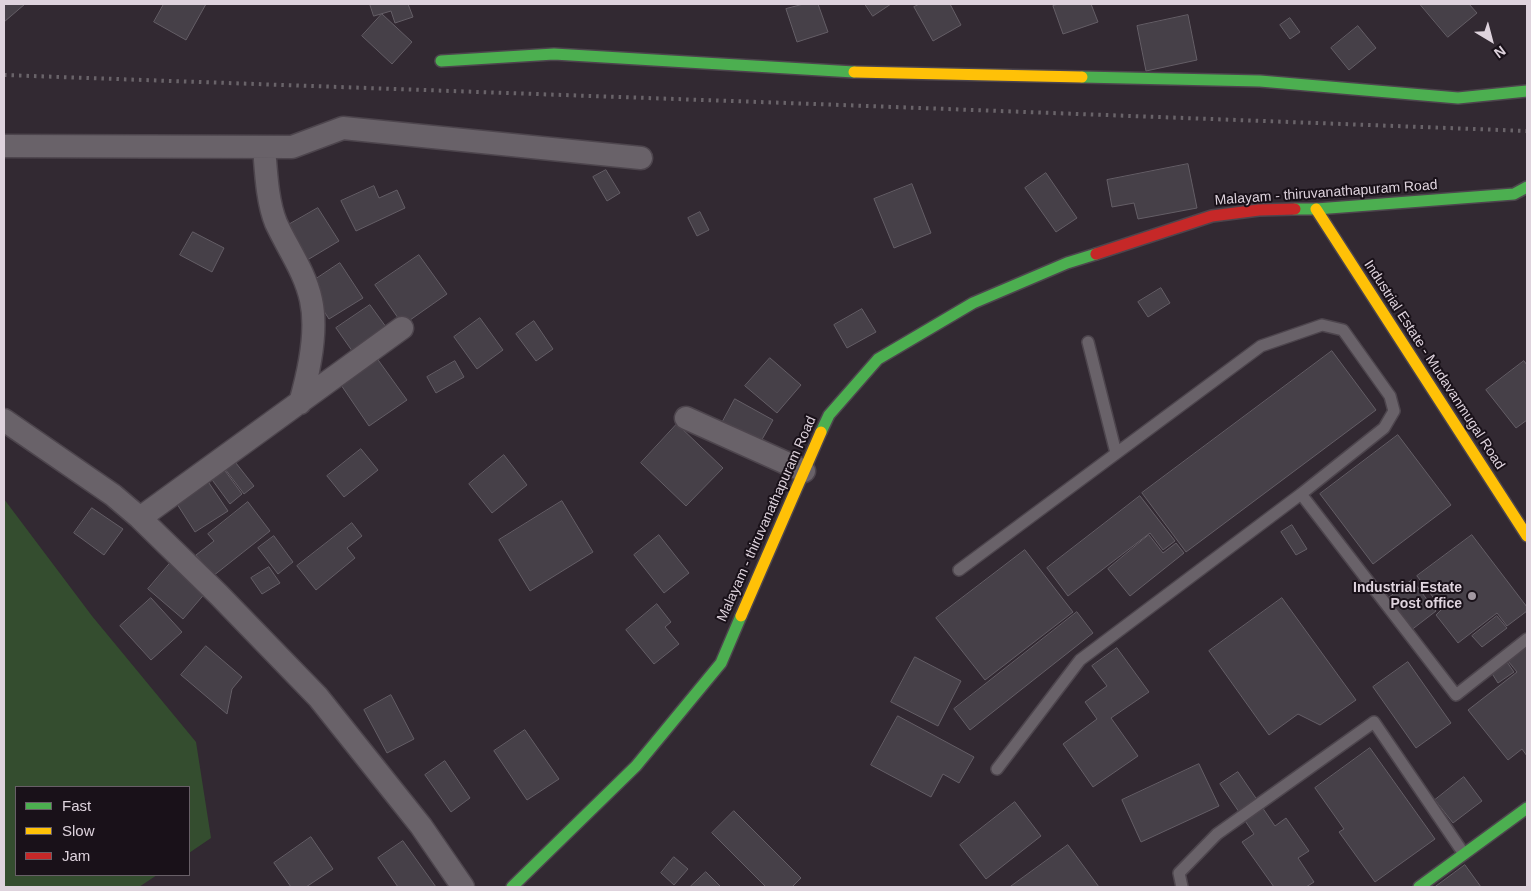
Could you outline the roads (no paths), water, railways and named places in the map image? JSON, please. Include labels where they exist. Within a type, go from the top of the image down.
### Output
[{"type":"street","points":[[441,60],[554,54],[858,72],[1260,81],[1458,98],[1527,91]]},
{"type":"street","points":[[4,146],[292,147],[344,128],[641,158]]},
{"type":"street","points":[[264,147],[267,185],[275,221],[299,266],[311,300],[314,327],[308,376],[300,403]]},
{"type":"street","name":"Malayam - thiruvanathapuram Road","points":[[512,887],[636,766],[721,663],[830,415],[878,359],[973,303],[1066,263],[1212,216],[1259,210],[1316,209],[1514,194],[1527,187]]},
{"type":"street","name":"Industrial Estate - Mudavanmugal Road","points":[[1316,209],[1527,536]]},
{"type":"street","points":[[140,518],[402,328]]},
{"type":"street","points":[[686,418],[804,471]]},
{"type":"street","points":[[4,420],[113,495],[140,518],[219,595],[318,697],[421,826],[464,887]]},
{"type":"street","points":[[1419,887],[1527,808]]},
{"type":"lane","points":[[959,570],[1261,346],[1322,325],[1343,330],[1390,396],[1394,411],[1384,428],[1301,494],[1080,660],[997,769]]},
{"type":"lane","points":[[1088,342],[1116,454]]},
{"type":"lane","points":[[1301,494],[1456,695],[1527,639]]},
{"type":"lane","points":[[1182,887],[1179,874],[1217,834],[1374,722],[1464,854]]},
{"type":"railway","points":[[4,75],[1527,131]]},
{"type":"place","name":"Industrial Estate Post office","points":[[1472,596]]}]
